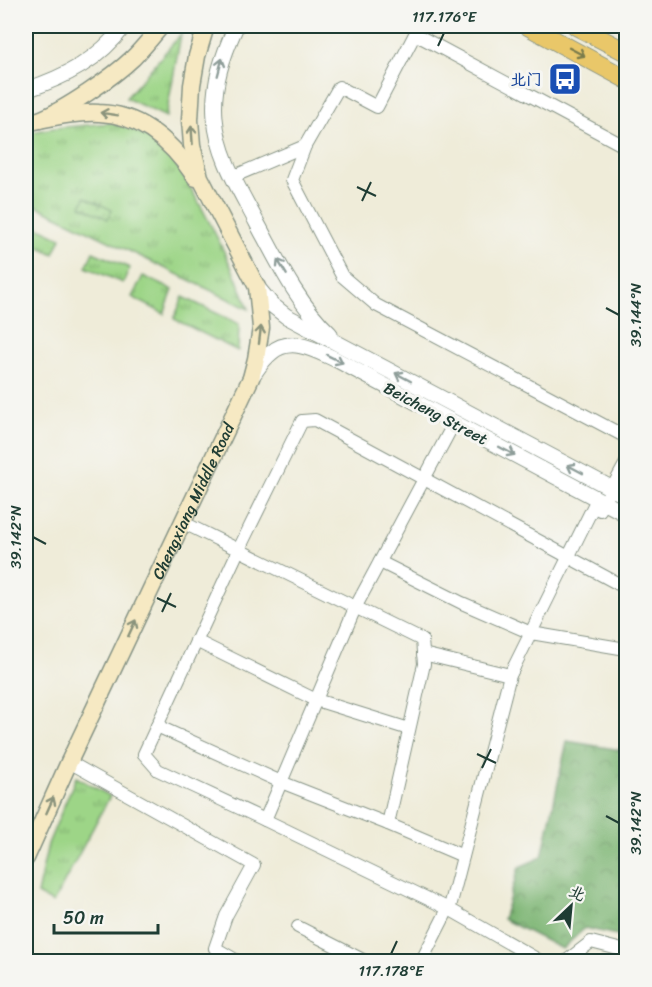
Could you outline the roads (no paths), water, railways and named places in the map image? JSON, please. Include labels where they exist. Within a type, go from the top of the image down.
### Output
[{"type":"main road","name":"Chengxiang Middle Road","points":[[32,121],[76,100],[118,70],[139,51],[160,26]]},
{"type":"main road","name":"Chengxiang Middle Road","points":[[26,858],[69,762],[251,378],[256,359],[261,327],[257,287],[213,204],[195,163],[190,120],[191,92],[200,43],[206,26]]},
{"type":"main road","points":[[528,26],[627,79]]},
{"type":"main road","points":[[576,26],[627,52]]},
{"type":"main road","name":"Chengxiang Middle Road","points":[[32,121],[100,112],[124,117],[145,126],[175,150],[213,204]]},
{"type":"street","points":[[26,90],[52,82],[78,69],[99,53],[124,26]]},
{"type":"street","points":[[236,26],[222,59],[215,104],[218,135],[225,160],[279,264],[318,322],[344,345]]},
{"type":"street","points":[[626,145],[415,34],[377,107],[339,87],[306,146],[292,180],[342,276],[376,304],[627,437]]},
{"type":"street","points":[[232,177],[306,146]]},
{"type":"street","name":"Beicheng Street","points":[[257,287],[272,306],[286,316],[618,492]]},
{"type":"street","name":"Beicheng Street","points":[[251,378],[272,351],[290,345],[310,348],[337,360],[627,514]]},
{"type":"street","points":[[542,962],[449,909],[158,770],[144,754],[239,549],[302,421],[315,420],[627,588]]},
{"type":"street","points":[[265,820],[356,608],[454,423]]},
{"type":"street","points":[[618,492],[627,463]]},
{"type":"street","points":[[421,962],[451,903],[510,675],[601,501],[618,492],[627,470]]},
{"type":"street","points":[[182,522],[422,640],[424,664],[388,824]]},
{"type":"street","points":[[380,562],[462,603],[532,634],[627,649]]},
{"type":"street","points":[[196,641],[316,700],[409,729]]},
{"type":"street","points":[[423,654],[510,675]]},
{"type":"street","points":[[157,726],[281,782],[463,856]]},
{"type":"street","points":[[69,762],[254,865],[226,916],[215,948],[239,962]]},
{"type":"street","points":[[298,927],[367,962]]},
{"type":"street","points":[[565,962],[591,942],[627,951]]},
{"type":"place","name":"北门","points":[[565,79]]}]
